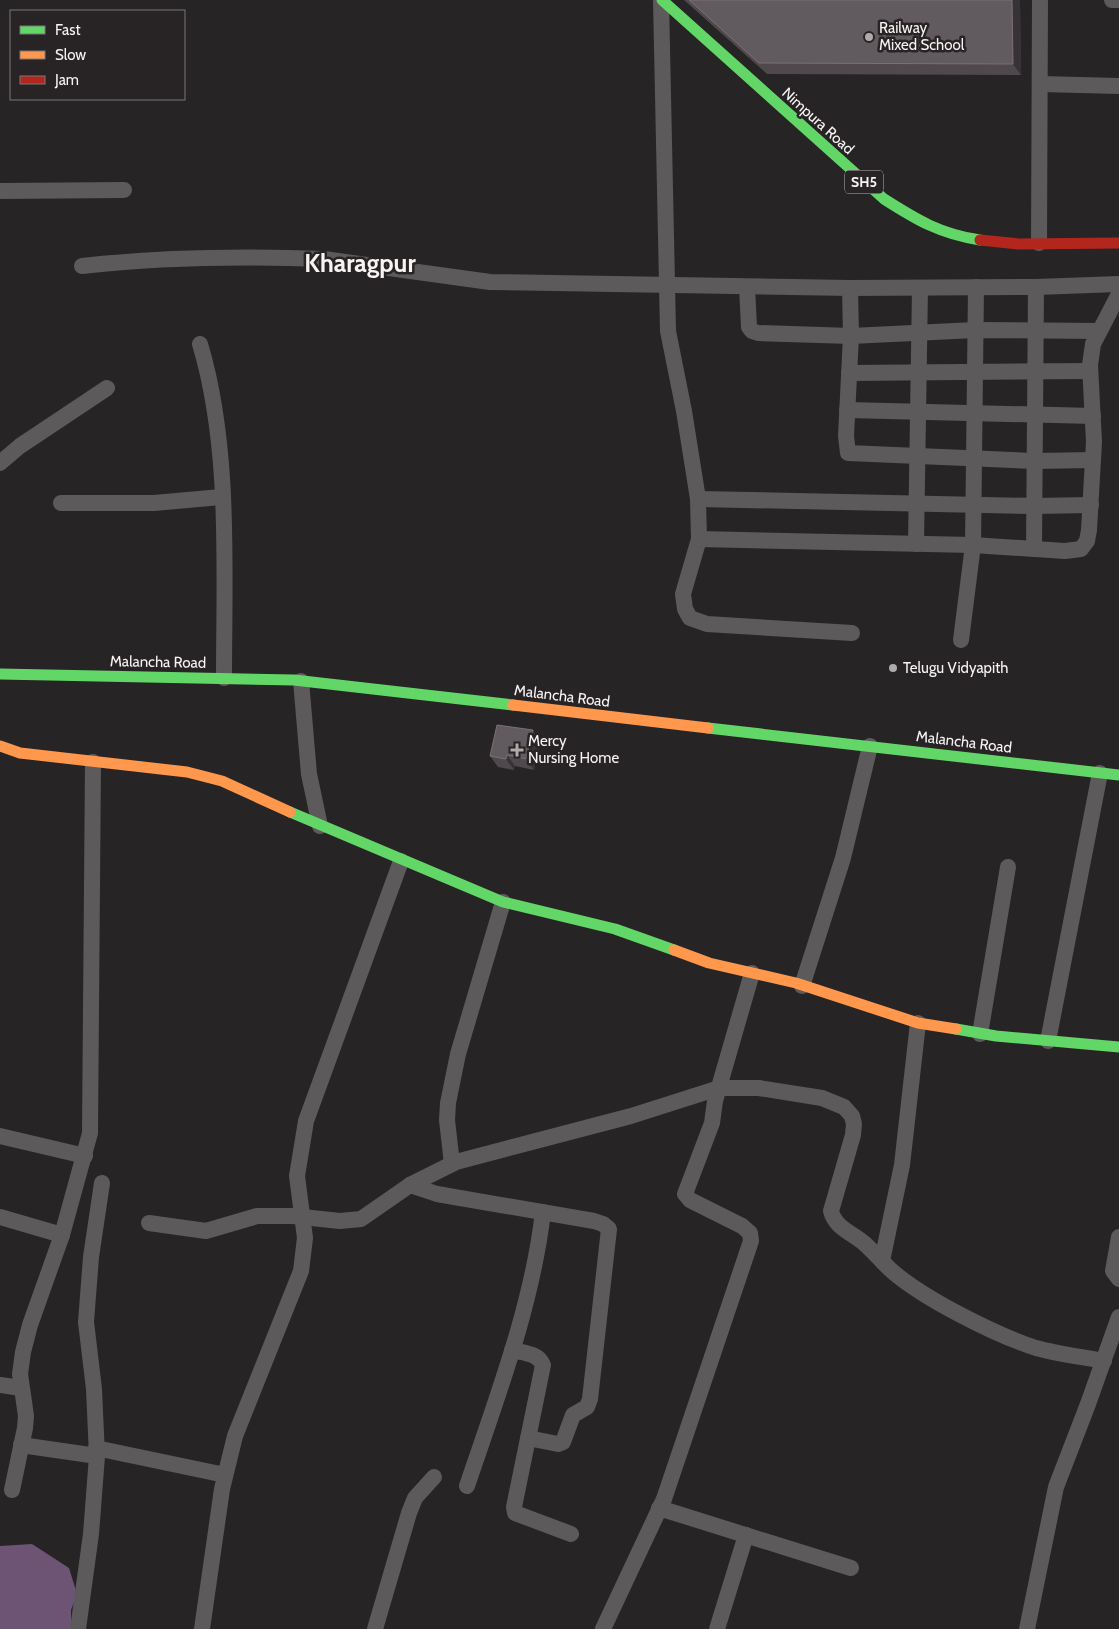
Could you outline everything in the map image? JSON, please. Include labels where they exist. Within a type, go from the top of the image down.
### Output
[{"type":"street","name":"Nimpura Road","points":[[661,0],[884,200],[923,224],[947,232],[983,240],[1039,243],[1119,243]]},
{"type":"street","points":[[661,0],[665,285],[668,331],[684,411],[698,499],[699,539],[683,594],[685,608],[690,618],[696,622],[852,633]]},
{"type":"street","points":[[1039,243],[1040,0]]},
{"type":"street","points":[[1112,0],[1119,0]]},
{"type":"street","points":[[1040,84],[1119,86]]},
{"type":"street","points":[[0,191],[124,190]]},
{"type":"street","points":[[82,266],[134,260],[223,257],[324,259],[490,282],[850,288],[1036,287],[1119,284]]},
{"type":"street","points":[[747,287],[748,323],[752,331],[851,336],[975,330],[1099,331]]},
{"type":"street","points":[[961,640],[973,545],[976,287]]},
{"type":"street","points":[[1034,549],[1036,287]]},
{"type":"street","points":[[850,288],[851,336],[846,449],[848,453],[1034,461],[1093,460]]},
{"type":"street","points":[[916,544],[920,288]]},
{"type":"street","points":[[699,539],[973,545],[1065,551],[1081,549],[1087,542],[1091,505],[1093,416],[1090,371],[1093,344],[1119,294]]},
{"type":"street","points":[[200,344],[209,373],[217,417],[224,544],[224,678]]},
{"type":"street","points":[[849,373],[1090,371]]},
{"type":"street","points":[[0,463],[20,446],[107,388]]},
{"type":"street","points":[[847,410],[974,415],[1093,416]]},
{"type":"street","points":[[61,503],[154,503],[221,497]]},
{"type":"street","points":[[698,499],[1034,506],[1091,505]]},
{"type":"street","name":"Malancha Road","points":[[0,674],[301,680],[1119,775]]},
{"type":"street","points":[[301,680],[309,774],[320,826]]},
{"type":"street","points":[[0,746],[20,753],[187,772],[206,776],[222,781],[401,861],[503,902],[615,929],[710,963],[802,986],[918,1023],[980,1034],[1119,1046]]},
{"type":"street","points":[[802,986],[843,858],[870,746]]},
{"type":"street","points":[[12,1490],[26,1416],[20,1374],[23,1352],[30,1325],[62,1235],[90,1133],[93,762]]},
{"type":"street","points":[[1048,1041],[1100,773]]},
{"type":"street","points":[[202,1629],[225,1475],[235,1436],[249,1396],[301,1271],[305,1238],[304,1217],[297,1176],[306,1122],[401,861]]},
{"type":"street","points":[[980,1034],[1008,867]]},
{"type":"street","points":[[452,1164],[447,1120],[458,1054],[503,902]]},
{"type":"street","points":[[603,1629],[659,1508],[723,1327],[751,1241],[750,1233],[742,1226],[690,1200],[685,1194],[712,1123],[719,1088],[752,973]]},
{"type":"street","points":[[882,1261],[902,1165],[918,1023]]},
{"type":"street","points":[[149,1223],[206,1231],[257,1216],[304,1217],[340,1221],[361,1219],[410,1185],[452,1164],[631,1116],[719,1088],[759,1088],[822,1098],[844,1107],[852,1116],[854,1124],[853,1135],[831,1211],[833,1220],[838,1226],[852,1232],[882,1261],[916,1289],[1006,1336],[1037,1348],[1104,1362]]},
{"type":"street","points":[[0,1136],[85,1156]]},
{"type":"street","points":[[78,1629],[91,1534],[96,1452],[94,1389],[86,1322],[91,1257],[102,1183]]},
{"type":"street","points":[[410,1185],[437,1194],[603,1224],[609,1229],[587,1406],[573,1415],[563,1442],[558,1444],[528,1438]]},
{"type":"street","points":[[467,1486],[512,1350],[540,1238],[543,1212]]},
{"type":"street","points":[[0,1217],[62,1235]]},
{"type":"street","points":[[1119,1237],[1113,1271],[1119,1279]]},
{"type":"street","points":[[1027,1629],[1056,1487],[1119,1318]]},
{"type":"street","points":[[512,1350],[535,1356],[541,1359],[543,1365],[514,1507],[515,1513],[571,1534]]},
{"type":"street","points":[[0,1385],[21,1388]]},
{"type":"street","points":[[22,1445],[96,1452],[225,1475]]},
{"type":"street","points":[[375,1629],[409,1513],[415,1498],[434,1477]]},
{"type":"street","points":[[659,1508],[851,1568]]},
{"type":"street","points":[[717,1629],[746,1535]]},
{"type":"shaded area","points":[[32,1544],[69,1568],[77,1594],[71,1610],[71,1629],[0,1629],[0,1546]]},
{"type":"building","name":"Railway Mixed School","points":[[689,0],[1012,0],[1013,64],[759,63]]},
{"type":"building","points":[[497,725],[533,730],[526,759],[507,755],[506,759],[490,756]]},
{"type":"traffic: fast","points":[[662,0],[884,199],[929,225],[953,234],[980,240]]},
{"type":"traffic: fast","points":[[0,674],[294,680],[513,705]]},
{"type":"traffic: fast","points":[[708,728],[1119,775]]},
{"type":"traffic: fast","points":[[290,812],[503,902],[615,929],[674,950]]},
{"type":"traffic: fast","points":[[956,1029],[996,1036],[1119,1047]]},
{"type":"traffic: slow","points":[[513,705],[708,728]]},
{"type":"traffic: slow","points":[[0,746],[20,753],[187,772],[222,781],[290,812]]},
{"type":"traffic: slow","points":[[674,950],[709,963],[796,983],[918,1023],[956,1029]]},
{"type":"traffic: jam","points":[[980,240],[1019,244],[1119,243]]},
{"type":"place","name":"Railway Mixed School","points":[[869,37]]},
{"type":"place","name":"Telugu Vidyapith","points":[[893,668]]},
{"type":"place","name":"Mercy Nursing Home","points":[[517,750]]},
{"type":"district","name":"Kharagpur","points":[[360,263]]}]
